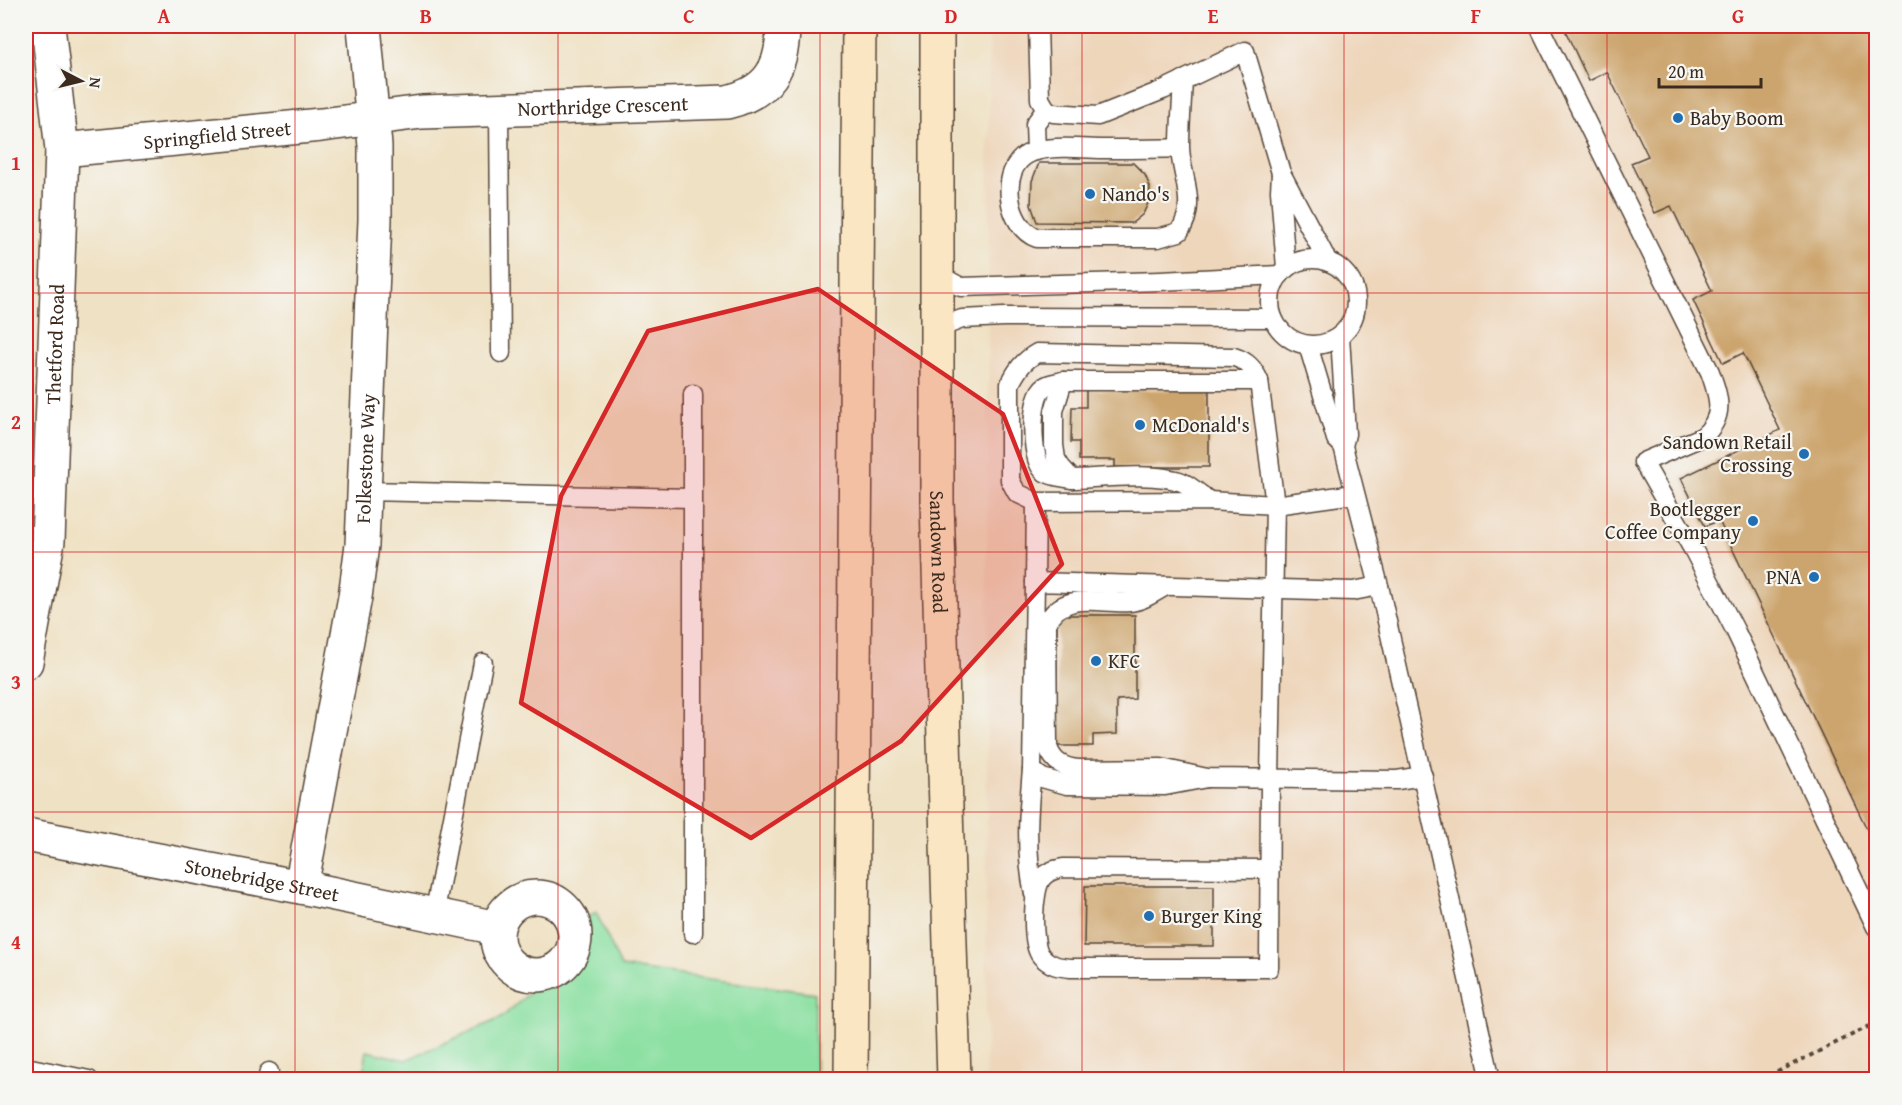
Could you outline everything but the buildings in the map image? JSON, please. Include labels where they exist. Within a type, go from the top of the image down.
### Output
[{"type":"main road","points":[[851,1080],[859,26]]},
{"type":"main road","name":"Sandown Road","points":[[937,26],[937,501],[954,1080]]},
{"type":"street","name":"Thetford Road","points":[[26,662],[48,541],[62,150],[48,26]]},
{"type":"street","name":"Folkestone Way","points":[[301,887],[355,597],[362,545],[375,220],[373,118],[364,26]]},
{"type":"street","name":"Northridge Crescent","points":[[373,118],[422,112],[727,102],[744,98],[759,89],[771,76],[781,53],[783,26]]},
{"type":"street","name":"Springfield Street","points":[[62,150],[373,118]]},
{"type":"street","name":"Stonebridge Street","points":[[26,835],[301,887],[497,928]]},
{"type":"lane","points":[[1038,26],[1040,99],[1046,109],[1060,115],[1098,116],[1245,51],[1281,173],[1328,262]]},
{"type":"lane","points":[[1539,26],[1710,372],[1717,393],[1719,408],[1717,417],[1707,432],[1643,462],[1694,551],[1735,630],[1876,927]]},
{"type":"lane","points":[[1180,148],[1066,149],[1036,151],[1027,154],[1019,161],[1009,194],[1017,220],[1023,231],[1037,238],[1158,238],[1179,232],[1185,221],[1189,201],[1180,148],[1183,80]]},
{"type":"lane","points":[[1036,151],[1035,124],[1046,109]]},
{"type":"lane","points":[[499,110],[501,353]]},
{"type":"lane","points":[[1281,173],[1283,272]]},
{"type":"lane","points":[[1320,259],[1337,266],[1350,280],[1355,300],[1353,319],[1340,336],[1330,342],[1308,345],[1299,343],[1283,333],[1273,318],[1270,300],[1275,282],[1283,272],[1302,260],[1320,259]]},
{"type":"lane","points":[[936,269],[944,278],[962,287],[1160,281],[1283,272]]},
{"type":"lane","points":[[936,329],[962,319],[1004,317],[1273,318]]},
{"type":"lane","points":[[1340,336],[1346,434],[1343,446],[1379,586],[1491,1080]]},
{"type":"lane","points":[[1308,345],[1336,438],[1343,446]]},
{"type":"lane","points":[[1035,502],[1032,770],[1028,820],[1029,871],[1034,894],[1036,947],[1040,956],[1057,967],[1269,968],[1275,505],[1259,381],[1248,364],[1234,357],[1037,353],[1017,370],[1010,384],[1010,480],[1017,493],[1035,502],[1209,501],[1275,505],[1354,494]]},
{"type":"lane","points":[[1209,501],[1182,482],[1149,477],[1072,479],[1051,475],[1044,471],[1034,451],[1035,408],[1040,390],[1048,384],[1063,381],[1259,381]]},
{"type":"lane","points":[[693,394],[693,933]]},
{"type":"lane","points":[[364,491],[692,498]]},
{"type":"lane","points":[[1035,582],[1353,591],[1379,586]]},
{"type":"lane","points":[[1164,587],[1144,598],[1129,602],[1075,601],[1052,612],[1047,623],[1048,747],[1054,759],[1071,769],[1161,768],[1207,778]]},
{"type":"lane","points":[[434,915],[483,663]]},
{"type":"lane","points":[[1032,770],[1042,778],[1067,785],[1165,786],[1207,778],[1397,780],[1423,777]]},
{"type":"lane","points":[[1034,894],[1040,880],[1050,870],[1063,868],[1270,868]]},
{"type":"lane","points":[[26,1067],[89,1080]]},
{"type":"path","points":[[1761,1080],[1876,1023]]},
{"type":"highlighted area","points":[[818,289],[1003,414],[1062,564],[901,741],[751,838],[521,703],[561,496],[648,331]]},
{"type":"shaded area","points":[[989,26],[1876,26],[1876,1079],[986,1080]]},
{"type":"green space","points":[[596,912],[621,967],[815,993],[815,1079],[362,1079],[367,1051],[406,1060],[501,1018],[535,988],[552,985],[566,978],[578,966],[585,951],[588,935],[585,919]]},
{"type":"place","name":"Baby Boom","points":[[1678,118]]},
{"type":"place","name":"Nando's","points":[[1090,194]]},
{"type":"place","name":"McDonald's","points":[[1140,425]]},
{"type":"place","name":"Sandown Retail Crossing","points":[[1804,454]]},
{"type":"place","name":"Bootlegger Coffee Company","points":[[1753,521]]},
{"type":"place","name":"PNA","points":[[1814,577]]},
{"type":"place","name":"KFC","points":[[1096,661]]},
{"type":"place","name":"Burger King","points":[[1149,916]]}]
